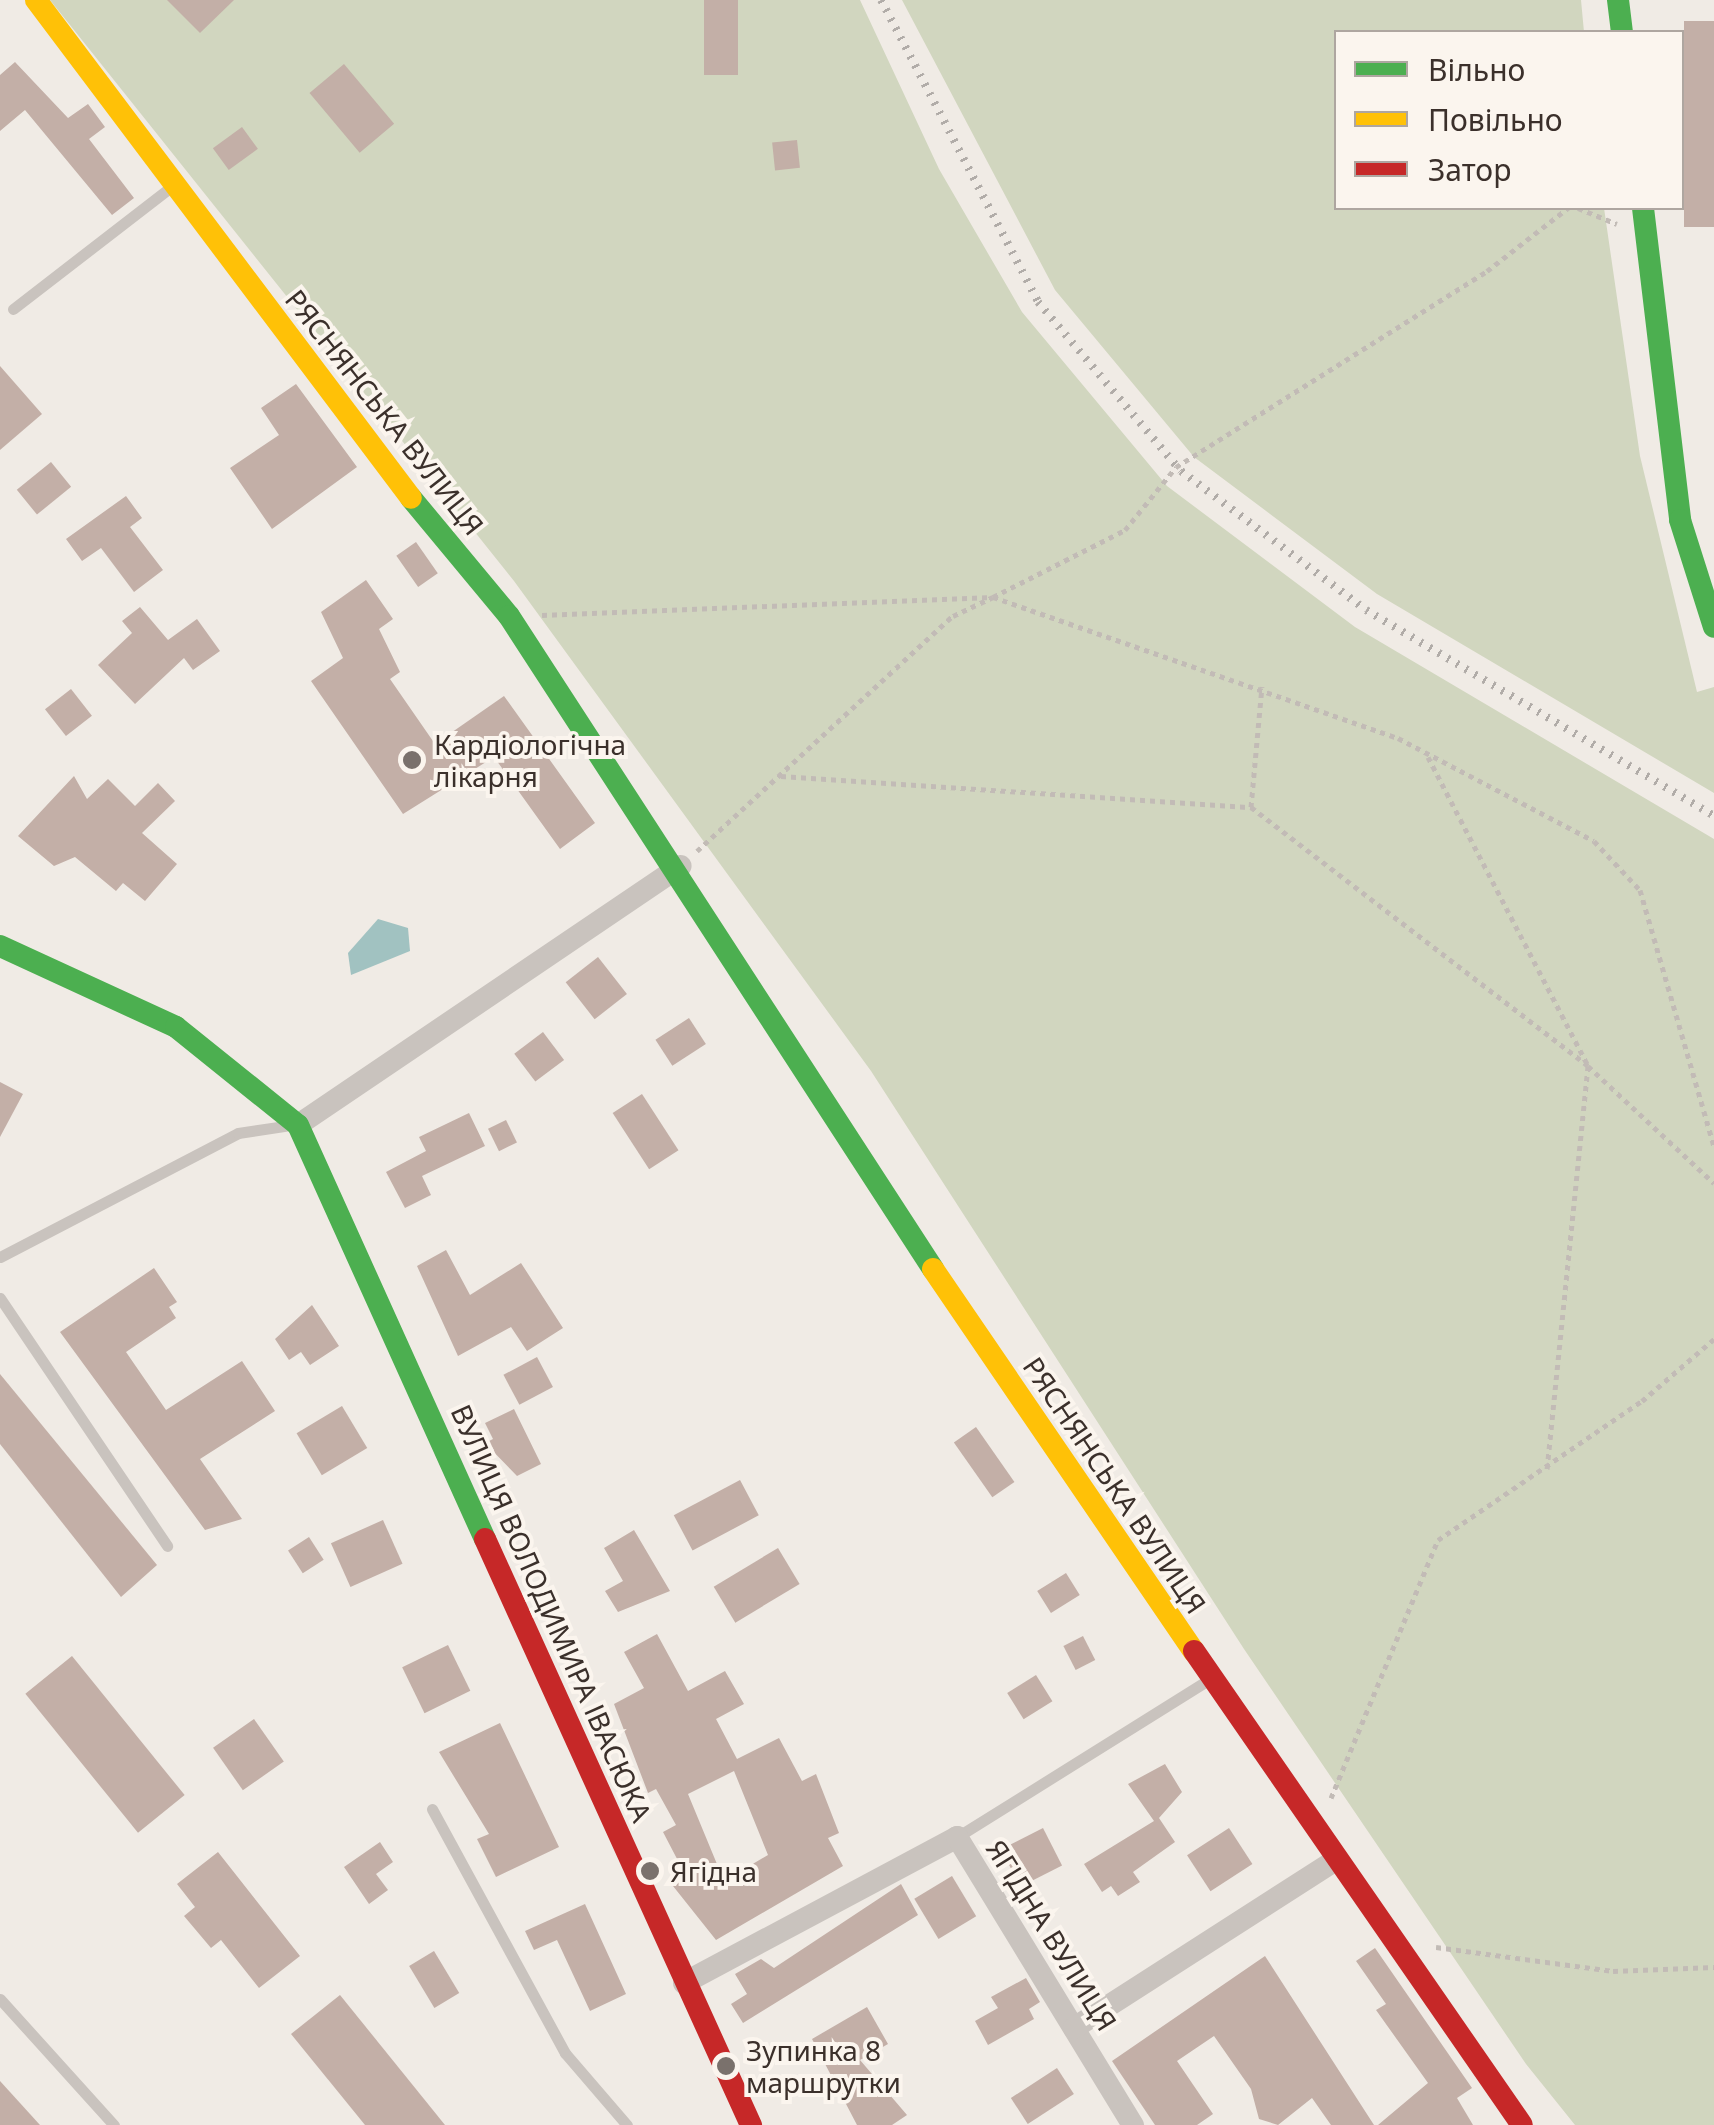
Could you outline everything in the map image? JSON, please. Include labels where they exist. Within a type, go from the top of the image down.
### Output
[{"type":"street","name":"РЯСНЯНСЬКА ВУЛИЦЯ","points":[[36,0],[356,432],[510,616],[680,866],[984,1347],[1522,2125]]},
{"type":"street","points":[[1618,0],[1622,30]]},
{"type":"street","points":[[1636,213],[1680,520],[1714,627]]},
{"type":"street","points":[[0,946],[176,1028],[298,1126],[680,866]]},
{"type":"street","name":"ВУЛИЦЯ ВОЛОДИМИРА ІВАСЮКА","points":[[298,1126],[751,2125]]},
{"type":"street","name":"ЯГІДНА ВУЛИЦЯ","points":[[684,1983],[956,1837],[1134,2125]]},
{"type":"street","points":[[1074,2028],[1336,1860]]},
{"type":"lane","points":[[13,309],[173,185]]},
{"type":"lane","points":[[0,1257],[238,1133],[298,1126]]},
{"type":"lane","points":[[0,1298],[167,1546]]},
{"type":"lane","points":[[956,1837],[1211,1678]]},
{"type":"lane","points":[[432,1809],[564,2052],[627,2125]]},
{"type":"lane","points":[[0,1998],[114,2125]]},
{"type":"path","points":[[680,866],[953,616],[1124,530],[1176,467],[1486,271],[1565,210]]},
{"type":"path","points":[[1583,210],[1629,229],[1636,213]]},
{"type":"path","points":[[510,616],[992,597],[1262,686],[1427,755],[1594,841],[1640,890],[1714,1147]]},
{"type":"path","points":[[1252,807],[1262,686]]},
{"type":"path","points":[[1427,755],[1588,1066],[1547,1469]]},
{"type":"path","points":[[781,776],[1252,807],[1588,1066],[1714,1184]]},
{"type":"path","points":[[1317,1833],[1438,1540],[1547,1469],[1714,1339]]},
{"type":"path","points":[[1393,1941],[1614,1971],[1714,1968]]},
{"type":"green space","points":[[50,0],[860,0],[939,169],[1022,312],[1167,486],[1355,627],[1714,839],[1714,2125],[1575,2125],[1526,2064],[1244,1649],[871,1071],[514,581]]},
{"type":"green space","points":[[902,0],[1581,0],[1584,30],[1334,30],[1334,210],[1604,210],[1640,456],[1697,692],[1714,687],[1714,793],[1377,594],[1194,457],[1055,290]]},
{"type":"water","points":[[378,919],[408,928],[410,951],[351,975],[348,953]]},
{"type":"building","points":[[167,0],[234,0],[200,33]]},
{"type":"building","points":[[704,0],[738,0],[738,75],[704,75]]},
{"type":"building","points":[[1684,21],[1714,21],[1714,227],[1684,227]]},
{"type":"building","points":[[15,62],[68,118],[88,104],[105,127],[89,139],[134,198],[112,215],[25,110],[0,131],[0,75]]},
{"type":"building","points":[[344,64],[394,124],[360,153],[310,93]]},
{"type":"building","points":[[242,127],[258,149],[229,170],[213,148]]},
{"type":"building","points":[[797,140],[800,168],[775,170],[772,143]]},
{"type":"building","points":[[0,366],[42,414],[0,450]]},
{"type":"building","points":[[296,384],[357,467],[272,529],[230,468],[279,435],[261,408]]},
{"type":"building","points":[[51,462],[71,487],[37,515],[17,490]]},
{"type":"building","points":[[126,496],[142,518],[130,527],[163,570],[134,592],[101,548],[82,561],[66,539]]},
{"type":"building","points":[[416,542],[438,573],[418,587],[396,556]]},
{"type":"building","points":[[366,580],[393,619],[379,629],[400,672],[390,679],[435,744],[504,696],[595,823],[560,849],[494,757],[403,814],[311,681],[343,658],[321,612]]},
{"type":"building","points":[[140,607],[168,640],[197,619],[220,651],[193,670],[184,658],[135,704],[98,665],[132,633],[122,621]]},
{"type":"building","points":[[71,689],[92,716],[66,736],[45,709]]},
{"type":"building","points":[[74,776],[87,799],[108,779],[135,806],[158,783],[175,801],[142,833],[177,864],[145,901],[123,883],[116,891],[75,857],[54,866],[18,836]]},
{"type":"building","points":[[598,957],[627,994],[595,1019],[566,982]]},
{"type":"building","points":[[689,1018],[706,1044],[672,1066],[655,1040]]},
{"type":"building","points":[[543,1032],[564,1060],[535,1082],[514,1054]]},
{"type":"building","points":[[0,1082],[23,1094],[0,1137]]},
{"type":"building","points":[[642,1094],[678,1150],[649,1169],[613,1113]]},
{"type":"building","points":[[469,1113],[485,1146],[422,1176],[431,1195],[405,1208],[386,1172],[426,1151],[419,1137]]},
{"type":"building","points":[[506,1120],[517,1142],[499,1151],[488,1129]]},
{"type":"building","points":[[446,1250],[470,1295],[521,1263],[563,1328],[527,1351],[511,1327],[458,1356],[417,1266]]},
{"type":"building","points":[[154,1268],[177,1302],[169,1307],[176,1318],[126,1352],[166,1410],[242,1361],[275,1411],[200,1459],[242,1519],[205,1530],[60,1332]]},
{"type":"building","points":[[312,1305],[339,1346],[310,1365],[301,1352],[289,1360],[275,1339]]},
{"type":"building","points":[[537,1357],[553,1387],[519,1405],[503,1375]]},
{"type":"building","points":[[0,1374],[157,1565],[121,1597],[0,1444]]},
{"type":"building","points":[[342,1406],[367,1448],[322,1475],[297,1433]]},
{"type":"building","points":[[514,1409],[541,1464],[517,1476],[485,1443],[493,1439],[485,1423]]},
{"type":"building","points":[[976,1427],[1014,1482],[992,1497],[954,1442]]},
{"type":"building","points":[[740,1480],[759,1515],[693,1551],[674,1515]]},
{"type":"building","points":[[383,1520],[403,1564],[350,1587],[331,1543]]},
{"type":"building","points":[[634,1530],[670,1591],[618,1612],[605,1591],[623,1581],[604,1548]]},
{"type":"building","points":[[309,1537],[324,1560],[303,1573],[288,1551]]},
{"type":"building","points":[[778,1548],[800,1584],[735,1623],[714,1587]]},
{"type":"building","points":[[1066,1573],[1080,1595],[1051,1613],[1037,1591]]},
{"type":"building","points":[[657,1634],[688,1691],[725,1671],[744,1704],[716,1719],[737,1759],[779,1738],[802,1781],[816,1774],[839,1833],[828,1838],[843,1866],[716,1940],[673,1886],[687,1878],[663,1832],[676,1825],[656,1789],[648,1793],[614,1704],[644,1688],[624,1652]],"holes":[[[734,1771],[768,1855],[724,1881],[688,1794]]]},
{"type":"building","points":[[1083,1636],[1095,1660],[1076,1670],[1063,1646]]},
{"type":"building","points":[[448,1645],[470,1691],[425,1713],[402,1667]]},
{"type":"building","points":[[72,1656],[185,1795],[138,1833],[25,1694]]},
{"type":"building","points":[[1036,1675],[1052,1701],[1024,1719],[1007,1693]]},
{"type":"building","points":[[254,1719],[284,1762],[243,1790],[213,1748]]},
{"type":"building","points":[[500,1723],[559,1847],[496,1877],[477,1839],[489,1834],[439,1752]]},
{"type":"building","points":[[1165,1764],[1182,1792],[1159,1818],[1175,1842],[1133,1872],[1140,1882],[1118,1896],[1111,1886],[1102,1892],[1084,1864],[1154,1821],[1128,1784]]},
{"type":"building","points":[[1043,1828],[1062,1865],[1020,1887],[1001,1849]]},
{"type":"building","points":[[1229,1828],[1252,1864],[1210,1891],[1187,1855]]},
{"type":"building","points":[[380,1842],[393,1862],[376,1874],[388,1890],[369,1904],[344,1867]]},
{"type":"building","points":[[218,1852],[300,1956],[259,1988],[221,1940],[211,1948],[184,1916],[195,1907],[177,1884]]},
{"type":"building","points":[[952,1876],[976,1916],[938,1939],[914,1899]]},
{"type":"building","points":[[901,1884],[918,1915],[743,2023],[731,2004],[747,1994],[735,1974],[761,1959],[774,1968]]},
{"type":"building","points":[[585,1904],[626,1994],[590,2011],[557,1940],[534,1950],[525,1931]]},
{"type":"building","points":[[1375,1948],[1472,2088],[1457,2098],[1473,2125],[1378,2125],[1428,2083],[1376,2010],[1386,2004],[1356,1961]]},
{"type":"building","points":[[434,1951],[459,1993],[434,2008],[409,1966]]},
{"type":"building","points":[[1265,1956],[1374,2125],[1331,2125],[1312,2098],[1278,2125],[1259,2119],[1251,2089],[1214,2036],[1177,2061],[1213,2114],[1197,2125],[1155,2125],[1112,2061]]},
{"type":"building","points":[[1026,1978],[1040,2002],[1029,2009],[1034,2019],[988,2045],[975,2021],[998,2008],[991,1997]]},
{"type":"building","points":[[340,1995],[445,2125],[365,2125],[291,2034]]},
{"type":"building","points":[[867,2007],[888,2044],[860,2060],[907,2115],[892,2125],[857,2125],[812,2039]]},
{"type":"building","points":[[1057,2068],[1074,2094],[1028,2124],[1011,2098]]},
{"type":"building","points":[[0,2081],[40,2125],[0,2125]]},
{"type":"railway","points":[[881,0],[1038,302],[1181,471],[1366,610],[1714,816]]},
{"type":"traffic: fast","points":[[1618,0],[1622,30]]},
{"type":"traffic: fast","points":[[1643,210],[1680,520],[1714,627]]},
{"type":"traffic: fast","points":[[411,498],[509,616],[933,1269]]},
{"type":"traffic: fast","points":[[0,946],[176,1027],[298,1125],[485,1539]]},
{"type":"traffic: slow","points":[[36,0],[411,498]]},
{"type":"traffic: slow","points":[[933,1269],[1194,1651]]},
{"type":"traffic: jam","points":[[485,1539],[751,2125]]},
{"type":"traffic: jam","points":[[1194,1651],[1522,2125]]},
{"type":"place","name":"Кардіологічна лікарня","points":[[412,760]]},
{"type":"place","name":"Ягідна","points":[[650,1871]]},
{"type":"place","name":"Зупинка 8 маршрутки","points":[[726,2066]]}]
